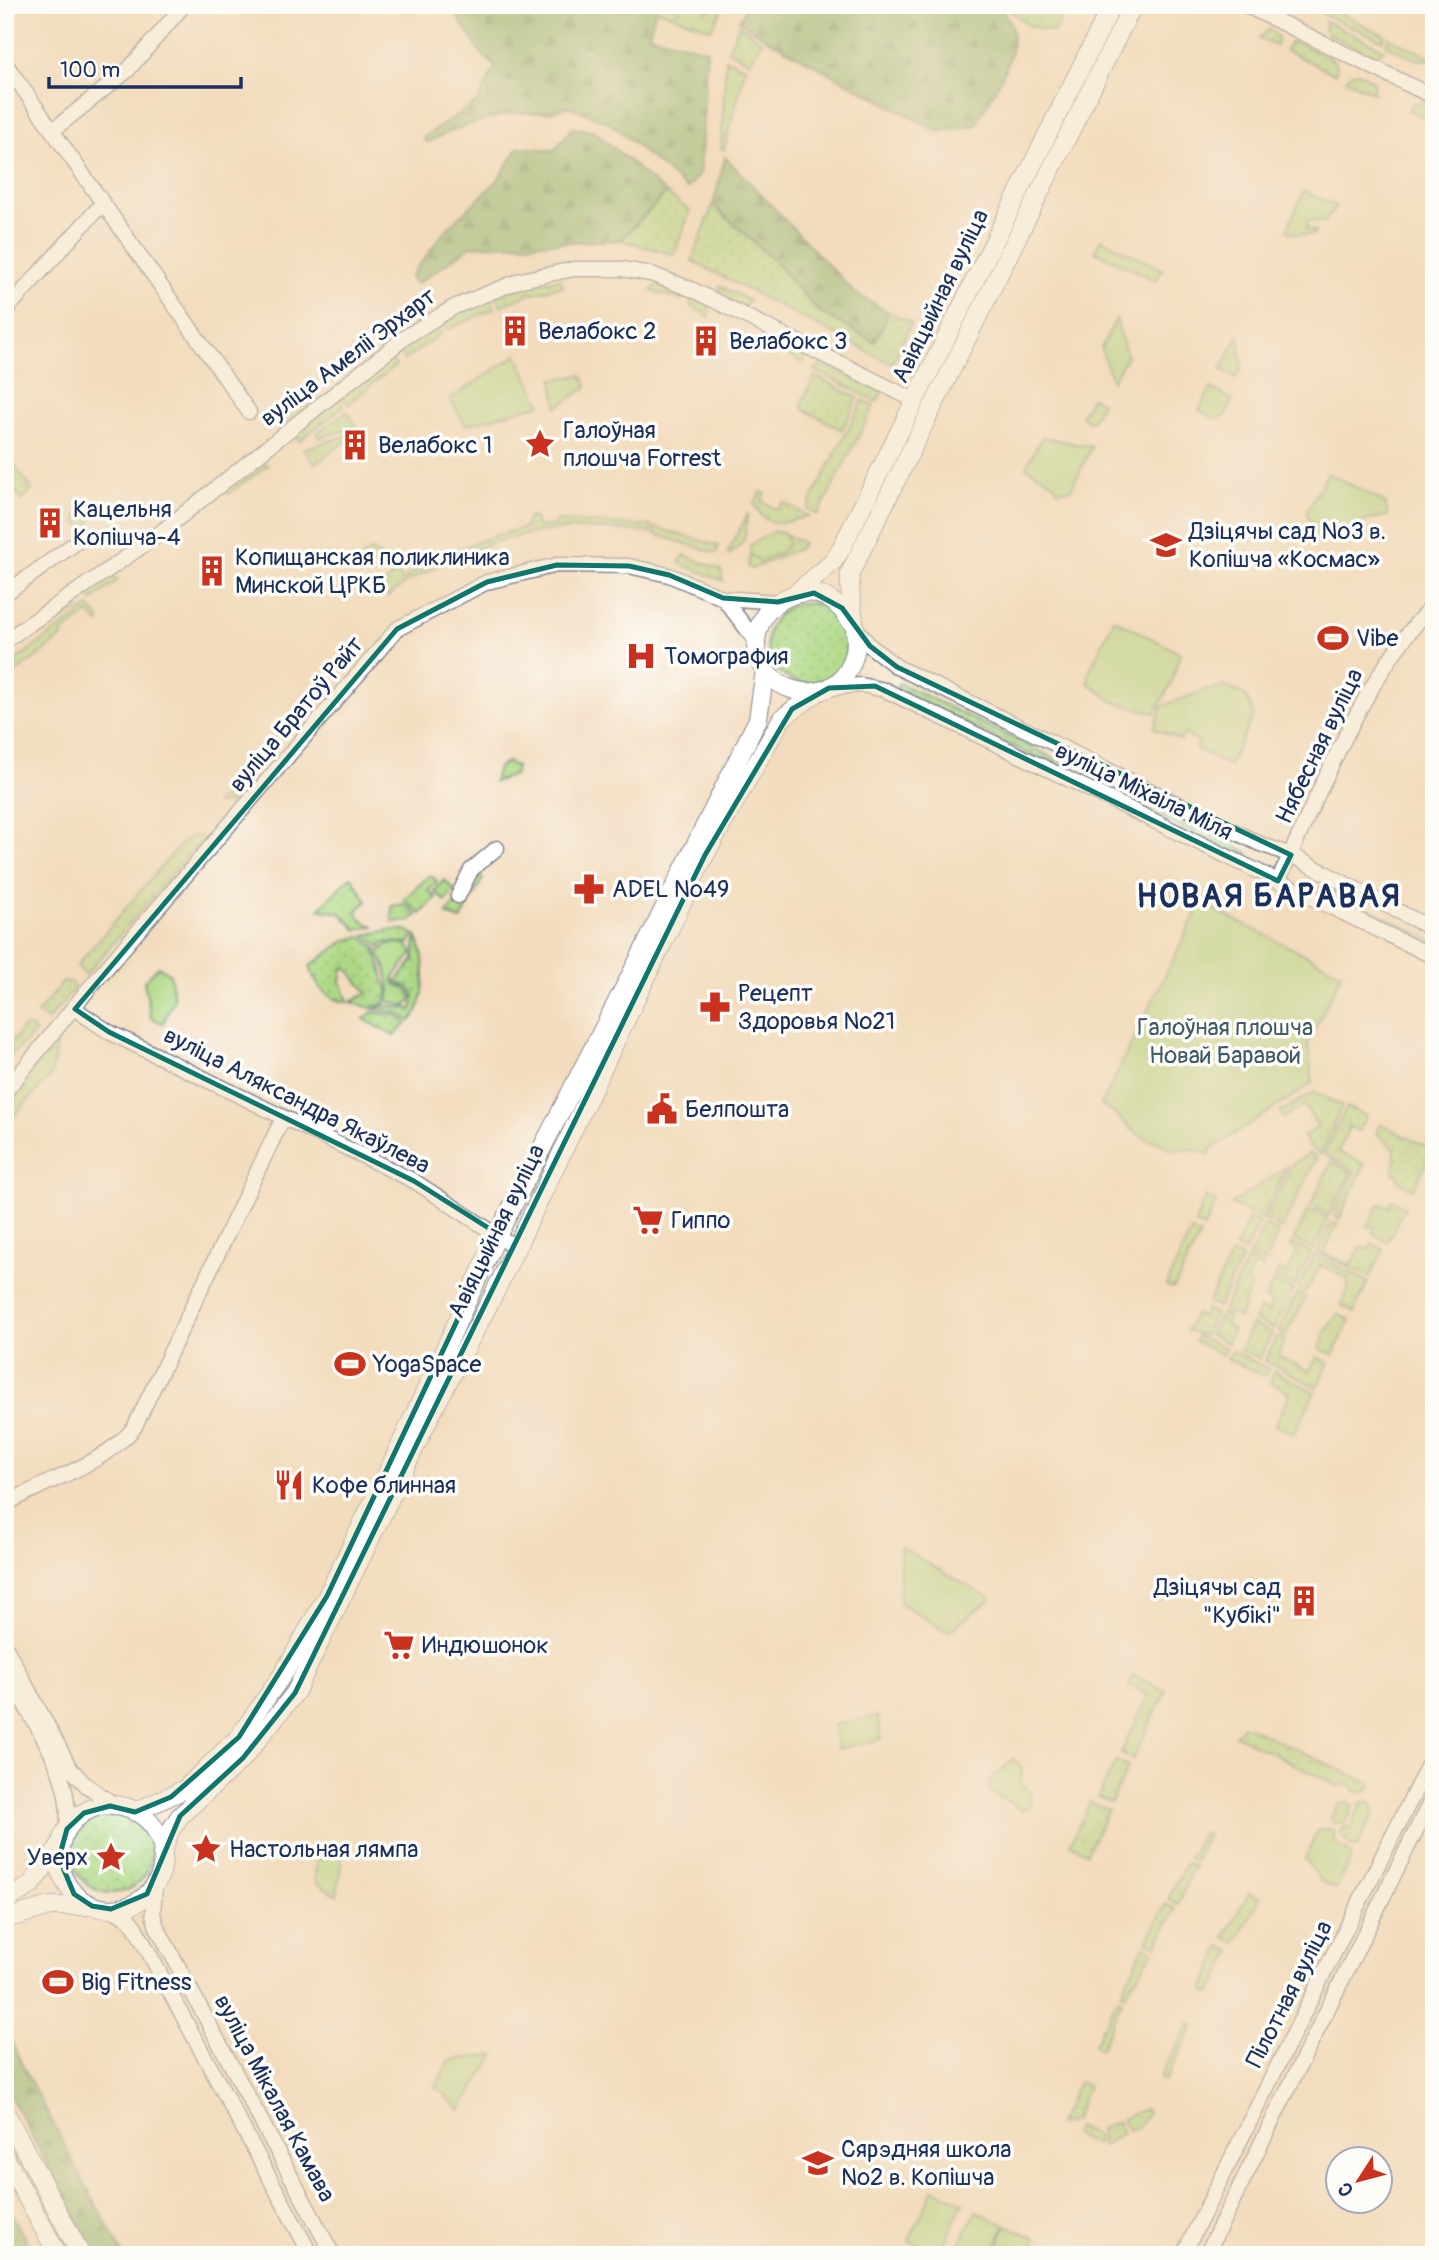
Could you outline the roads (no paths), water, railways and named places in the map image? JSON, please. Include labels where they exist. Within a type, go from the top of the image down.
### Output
[{"type":"main road","name":"Авіяцыйная вуліца","points":[[795,594],[832,563],[839,551],[1112,5]]},
{"type":"main road","points":[[852,623],[842,608],[826,597],[814,593],[795,594],[778,602],[762,619],[757,641],[765,670],[788,690],[824,690],[845,676],[857,644],[852,623],[850,573],[1133,5]]},
{"type":"main road","name":"Авіяцыйная вуліца","points":[[135,1812],[184,1789],[239,1737],[285,1671],[327,1596],[498,1234],[758,719],[765,670]]},
{"type":"main road","name":"Авіяцыйная вуліца","points":[[162,1854],[170,1831],[180,1816],[243,1758],[295,1693],[705,855],[782,718],[824,690]]},
{"type":"main road","points":[[5,1901],[31,1885],[64,1837],[90,1810],[116,1806],[135,1812],[154,1830],[162,1854],[155,1884],[136,1902],[111,1909],[69,1903],[5,1919]]},
{"type":"main road","points":[[64,1837],[59,1864],[66,1883],[74,1894],[92,1906]]},
{"type":"main road","points":[[5,2112],[81,2255]]},
{"type":"main road","points":[[5,2157],[58,2255]]},
{"type":"street","points":[[52,131],[128,70],[184,5]]},
{"type":"street","points":[[1245,5],[1434,97]]},
{"type":"street","points":[[5,64],[249,412]]},
{"type":"street","points":[[5,311],[103,203]]},
{"type":"street","name":"вуліца Амеліі Эрхарт","points":[[5,641],[150,540],[419,328],[454,307],[521,280],[574,269],[622,269],[651,274],[691,289],[916,401]]},
{"type":"street","points":[[5,594],[81,539]]},
{"type":"street","name":"вуліца Братоў Райт","points":[[5,1092],[397,629],[487,582],[557,565],[615,564],[652,570],[723,598]]},
{"type":"street","points":[[723,598],[778,602]]},
{"type":"street","points":[[723,598],[757,641]]},
{"type":"street","name":"Нябесная вуліца","points":[[1278,881],[1380,673],[1404,637],[1434,604]]},
{"type":"street","name":"вуліца Міхаіла Міля","points":[[852,623],[870,646],[897,667],[1260,844],[1291,855],[1434,930]]},
{"type":"street","name":"вуліца Міхаіла Міля","points":[[824,690],[861,685],[886,690],[1434,957]]},
{"type":"street","points":[[458,896],[471,870],[497,848]]},
{"type":"street","name":"вуліца Аляксандра Якаўлева","points":[[75,1009],[109,1032],[414,1181],[515,1247]]},
{"type":"street","points":[[5,1504],[94,1460],[121,1444],[134,1428],[283,1118]]},
{"type":"street","points":[[5,1646],[71,1768],[86,1785],[116,1806]]},
{"type":"street","points":[[5,1669],[65,1785],[69,1812],[64,1837]]},
{"type":"street","name":"Пілотная вуліца","points":[[1186,2254],[1434,1753]]},
{"type":"street","name":"Пілотная вуліца","points":[[1206,2255],[1434,1794]]},
{"type":"street","points":[[1411,1802],[1426,1809]]},
{"type":"street","name":"вуліца Мікалая Камава","points":[[155,1884],[153,1914],[157,1927],[333,2255]]},
{"type":"street","name":"вуліца Мікалая Камава","points":[[111,1909],[129,1919],[135,1927],[311,2255]]},
{"type":"place","name":"Велабокс 2","points":[[515,331]]},
{"type":"place","name":"Велабокс 3","points":[[706,341]]},
{"type":"place","name":"Галоўная плошча Forrest","points":[[540,444]]},
{"type":"place","name":"Велабокс 1","points":[[355,445]]},
{"type":"place","name":"Кацельня Копішча-4","points":[[50,523]]},
{"type":"place","name":"Дзіцячы сад №3 в. Копішча «Космас»","points":[[1166,545]]},
{"type":"place","name":"Копищанская поликлиника Минской ЦРКБ","points":[[212,571]]},
{"type":"place","name":"Vibe","points":[[1333,638]]},
{"type":"place","name":"Томография","points":[[641,656]]},
{"type":"place","name":"ADEL №49","points":[[589,889]]},
{"type":"place","name":"Рецепт Здоровья №21","points":[[715,1007]]},
{"type":"place","name":"Белпошта","points":[[662,1109]]},
{"type":"place","name":"Гиппо","points":[[648,1220]]},
{"type":"place","name":"YogaSpace","points":[[350,1364]]},
{"type":"place","name":"Кофе блинная","points":[[289,1485]]},
{"type":"place","name":"Дзіцячы сад \"Кубікі\"","points":[[1304,1601]]},
{"type":"place","name":"Индюшонок","points":[[399,1645]]},
{"type":"place","name":"Настольная лямпа","points":[[206,1849]]},
{"type":"place","name":"Уверх","points":[[111,1857]]},
{"type":"place","name":"Big Fitness","points":[[58,1982]]},
{"type":"place","name":"Сярэдняя школа №2 в. Копішча","points":[[818,2163]]},
{"type":"district","name":"НОВАЯ БАРАВАЯ","points":[[1269,896]]},
{"type":"park label","name":"Галоўная плошча Новай Баравой","points":[[1225,1041]]}]
